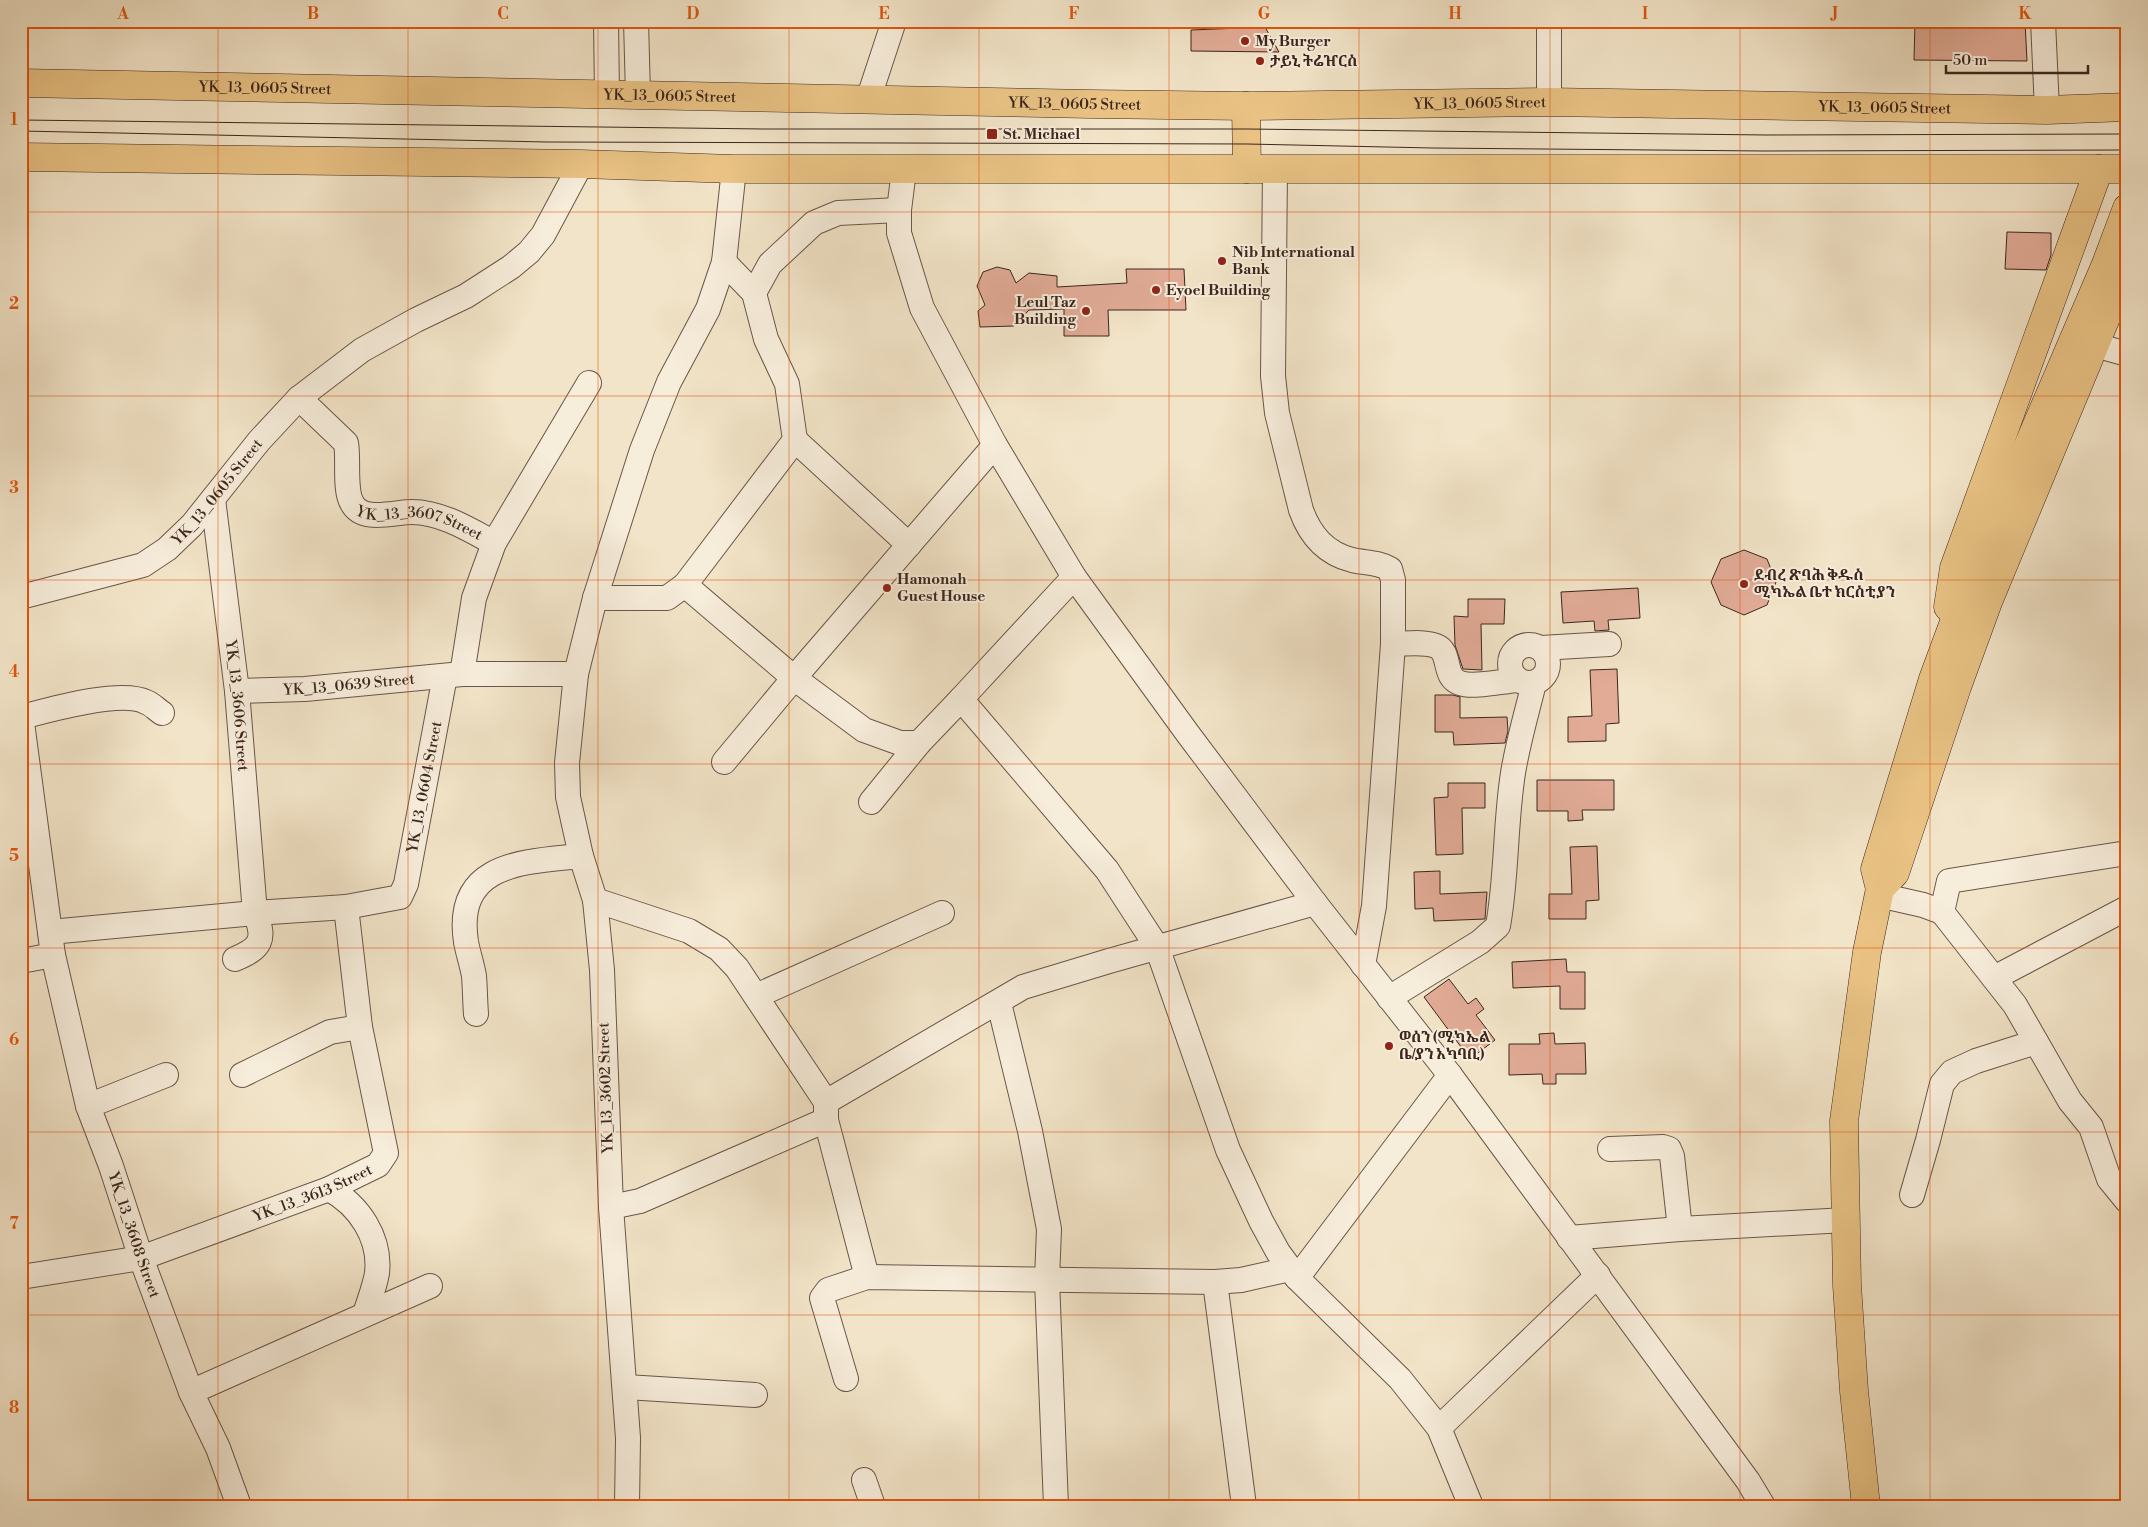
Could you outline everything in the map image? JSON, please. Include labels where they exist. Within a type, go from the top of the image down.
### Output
[{"type":"main road","name":"YK_13_0605 Street","points":[[21,83],[1246,106],[1549,102],[2047,110],[2125,104]]},
{"type":"main road","points":[[1246,106],[1248,169]]},
{"type":"main road","points":[[21,157],[581,164],[734,169],[852,168],[904,170],[2127,169]]},
{"type":"main road","points":[[1947,641],[1947,611],[1954,568],[2099,169]]},
{"type":"main road","points":[[1880,892],[1895,873],[1976,636],[1976,598],[2127,208]]},
{"type":"main road","points":[[1866,1506],[1847,1285],[1844,1121],[1867,952],[1880,892],[1875,869],[1933,679],[1947,641],[1976,598],[2127,267]]},
{"type":"main road","points":[[1976,636],[1996,616],[2018,576],[2118,352],[2127,307]]},
{"type":"street","points":[[606,21],[607,95]]},
{"type":"street","points":[[636,21],[638,96]]},
{"type":"street","points":[[868,100],[894,21]]},
{"type":"street","points":[[1548,21],[1549,102]]},
{"type":"street","points":[[2043,21],[2047,110]]},
{"type":"street","name":"YK_13_0605 Street","points":[[21,596],[143,565],[167,549],[192,525],[259,441],[299,398],[362,350],[416,320],[466,296],[511,267],[529,252],[543,234],[581,164]]},
{"type":"street","name":"YK_13_3602 Street","points":[[627,1506],[628,1438],[626,1387],[611,1207],[602,970],[595,900],[581,856],[568,797],[567,763],[576,674],[595,598],[642,450],[669,382],[708,309],[724,262],[734,169]]},
{"type":"street","points":[[1275,169],[1273,376],[1277,413],[1301,510],[1306,525],[1324,547],[1351,560],[1384,565],[1390,569],[1393,580],[1393,644],[1374,906],[1363,965]]},
{"type":"street","points":[[904,170],[899,210],[899,233],[922,308],[995,445],[1074,577],[1315,904],[1450,1075],[1748,1481],[1763,1506]]},
{"type":"street","points":[[754,293],[770,264],[814,223],[838,213],[899,210]]},
{"type":"street","points":[[724,262],[754,293],[766,339],[787,384],[795,440],[908,545]]},
{"type":"street","name":"YK_13_0604 Street","points":[[346,907],[400,897],[406,884],[469,675],[474,598],[494,543],[589,383]]},
{"type":"street","name":"YK_13_3607 Street","points":[[299,398],[346,443],[351,502],[358,511],[370,515],[414,512],[429,514],[466,528],[494,543]]},
{"type":"street","points":[[595,598],[638,600],[667,598],[685,585],[795,440]]},
{"type":"street","points":[[724,762],[995,445]]},
{"type":"street","name":"YK_13_3606 Street","points":[[213,499],[238,691],[255,913],[259,924],[260,942],[252,952],[235,960]]},
{"type":"street","points":[[871,802],[919,743],[1074,577]]},
{"type":"street","points":[[685,585],[794,678],[864,730],[900,744],[919,743]]},
{"type":"street","points":[[1393,644],[1437,646],[1443,651],[1449,673],[1460,684],[1542,679],[1547,672],[1549,664],[1547,655],[1541,648],[1610,644]]},
{"type":"street","name":"YK_13_0639 Street","points":[[238,691],[305,689],[469,675],[576,674]]},
{"type":"street","points":[[1389,998],[1480,942],[1498,926],[1513,772],[1526,681]]},
{"type":"street","points":[[21,716],[102,699],[146,701],[162,714]]},
{"type":"street","points":[[961,699],[1106,870],[1158,947],[1228,1150],[1261,1221],[1294,1273],[1400,1379],[1439,1428],[1470,1506]]},
{"type":"street","name":"YK_13_3608 Street","points":[[21,716],[52,944],[88,1106],[111,1166],[141,1258],[191,1392],[218,1448],[239,1506]]},
{"type":"street","points":[[1942,912],[1949,881],[2127,853]]},
{"type":"street","points":[[476,1014],[474,976],[466,941],[465,922],[466,906],[474,889],[483,879],[508,866],[581,856]]},
{"type":"street","points":[[1880,892],[1942,912],[2015,1005],[2070,1101],[2091,1128],[2118,1174],[2127,1201]]},
{"type":"street","points":[[595,900],[689,931],[719,949],[737,968],[826,1111],[867,1277]]},
{"type":"street","points":[[611,1207],[640,1202],[826,1111],[1023,987],[1158,947],[1315,904]]},
{"type":"street","points":[[21,962],[52,944],[255,913],[346,907]]},
{"type":"street","name":"YK_13_3613 Street","points":[[21,1277],[141,1258],[329,1189],[378,1165],[386,1153],[360,1027],[346,907]]},
{"type":"street","points":[[1994,978],[2127,908]]},
{"type":"street","points":[[756,996],[942,913]]},
{"type":"street","points":[[999,1003],[1030,1131],[1049,1229],[1047,1280],[1056,1506]]},
{"type":"street","points":[[242,1074],[330,1032],[360,1027]]},
{"type":"street","points":[[1912,1194],[1942,1084],[1952,1072],[1976,1061],[2036,1042]]},
{"type":"street","points":[[88,1106],[166,1075]]},
{"type":"street","points":[[846,1378],[822,1298],[828,1290],[867,1277],[1215,1282],[1294,1273],[1450,1075]]},
{"type":"street","points":[[1610,1149],[1663,1147],[1669,1149],[1672,1156],[1680,1229]]},
{"type":"street","points":[[329,1189],[342,1196],[356,1210],[367,1225],[375,1245],[377,1272],[365,1314]]},
{"type":"street","points":[[1569,1238],[1680,1229],[1846,1220]]},
{"type":"street","points":[[1439,1428],[1598,1275]]},
{"type":"street","points":[[1215,1282],[1244,1506]]},
{"type":"street","points":[[191,1392],[430,1286]]},
{"type":"street","points":[[626,1387],[755,1395]]},
{"type":"street","points":[[864,1480],[872,1506]]},
{"type":"building","points":[[1915,21],[2025,21],[2027,61],[1914,60]]},
{"type":"building","points":[[1265,27],[1279,52],[1191,51],[1191,30]]},
{"type":"building","points":[[2007,232],[2051,233],[2051,255],[2046,270],[2005,269]]},
{"type":"building","points":[[997,267],[1010,270],[1016,283],[1029,273],[1057,276],[1057,287],[1127,283],[1126,269],[1184,269],[1186,310],[1108,310],[1109,336],[1064,336],[1064,309],[1029,310],[1014,326],[980,327],[978,311],[985,305],[977,286],[983,272]]},
{"type":"building","points":[[1744,550],[1767,559],[1776,582],[1767,605],[1744,615],[1721,605],[1711,582],[1721,559]]},
{"type":"building","points":[[1638,588],[1640,618],[1608,620],[1609,630],[1595,631],[1594,621],[1563,623],[1561,592]]},
{"type":"building","points":[[1468,599],[1505,599],[1504,624],[1481,624],[1482,670],[1463,669],[1455,645],[1454,616],[1468,617]]},
{"type":"building","points":[[1617,669],[1619,723],[1606,724],[1606,741],[1568,742],[1568,717],[1592,716],[1590,670]]},
{"type":"building","points":[[1435,695],[1460,697],[1460,718],[1507,717],[1508,731],[1505,743],[1454,745],[1453,732],[1435,732]]},
{"type":"building","points":[[1537,780],[1614,780],[1614,810],[1582,810],[1583,820],[1568,821],[1568,811],[1537,811]]},
{"type":"building","points":[[1448,783],[1485,783],[1485,808],[1462,808],[1463,854],[1436,855],[1434,798],[1448,797]]},
{"type":"building","points":[[1597,846],[1599,900],[1586,901],[1586,919],[1549,919],[1549,894],[1572,894],[1570,847]]},
{"type":"building","points":[[1440,871],[1440,894],[1487,892],[1485,919],[1434,921],[1433,908],[1415,909],[1414,872]]},
{"type":"building","points":[[1566,959],[1567,972],[1585,972],[1585,1009],[1560,1009],[1560,986],[1513,988],[1512,962]]},
{"type":"building","points":[[1449,979],[1468,1004],[1476,998],[1484,1009],[1476,1015],[1495,1040],[1470,1059],[1424,997]]},
{"type":"building","points":[[1554,1033],[1555,1044],[1585,1043],[1586,1074],[1556,1074],[1556,1084],[1543,1084],[1542,1074],[1509,1075],[1509,1044],[1540,1044],[1539,1034]]},
{"type":"tram line","points":[[21,120],[764,129],[1246,129],[1767,135],[2127,134]]},
{"type":"tram line","points":[[21,131],[547,142],[1247,144],[1764,151],[2127,150]]},
{"type":"place","name":"My Burger","points":[[1245,41]]},
{"type":"place","name":"ታይኒ ትሬዠርስ","points":[[1260,61]]},
{"type":"place","name":"St. Michael","points":[[992,134]]},
{"type":"place","name":"Nib International Bank","points":[[1222,261]]},
{"type":"place","name":"Eyoel Building","points":[[1156,290]]},
{"type":"place","name":"Leul Taz Building","points":[[1086,311]]},
{"type":"place","name":"ደብረ ጽባሕ ቅዱስ ሚካኤል ቤተ ክርስቲያን","points":[[1744,584]]},
{"type":"place","name":"Hamonah Guest House","points":[[887,588]]},
{"type":"place","name":"ወሰን (ሚካኤል ቤ/ያን አካባቢ)","points":[[1389,1046]]}]
